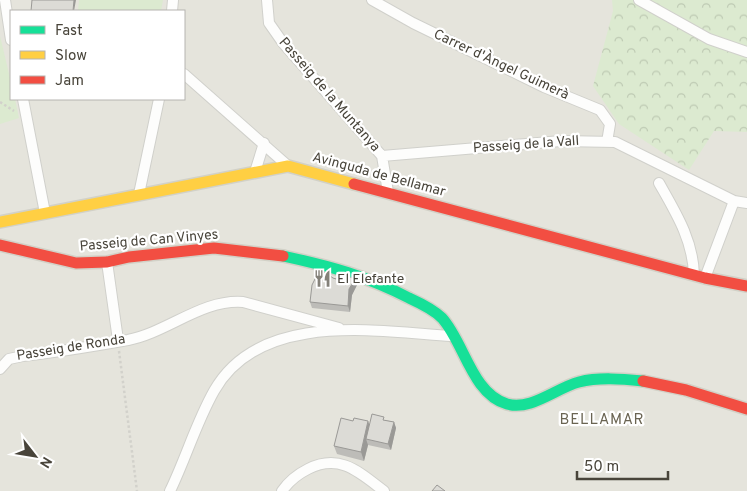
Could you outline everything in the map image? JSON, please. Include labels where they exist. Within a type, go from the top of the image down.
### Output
[{"type":"street","points":[[5,0],[10,33]]},
{"type":"street","name":"Passeig de la Muntanya","points":[[267,0],[269,23],[283,43],[382,156],[388,192]]},
{"type":"street","name":"Carrer d'Àngel Guimerà","points":[[372,0],[413,23],[544,87],[600,110],[610,124],[607,142]]},
{"type":"street","points":[[639,0],[709,39],[747,52]]},
{"type":"street","points":[[185,75],[288,166]]},
{"type":"street","points":[[23,100],[45,212]]},
{"type":"street","points":[[139,194],[159,100]]},
{"type":"street","name":"Passeig de la Vall","points":[[382,156],[561,141],[615,142],[734,201],[747,203]]},
{"type":"street","points":[[255,172],[264,143]]},
{"type":"street","name":"Avinguda de Bellamar","points":[[0,222],[288,166],[700,276],[747,286]]},
{"type":"street","points":[[659,183],[680,220],[700,276]]},
{"type":"street","points":[[700,276],[734,201]]},
{"type":"street","name":"Passeig de Can Vinyes","points":[[0,245],[76,263],[107,262],[129,257],[214,248],[273,254],[304,260],[345,270],[374,280],[427,307],[442,318],[484,390],[493,400],[506,405],[519,405],[536,401],[579,382],[631,378],[656,383],[747,409]]},
{"type":"street","points":[[107,262],[118,340]]},
{"type":"street","name":"Passeig de Ronda","points":[[0,369],[9,359],[107,344],[118,340],[128,340],[214,304],[230,301],[244,302],[347,330]]},
{"type":"street","points":[[170,491],[188,446],[215,389],[229,370],[262,344],[303,334],[347,330],[451,336]]},
{"type":"street","points":[[282,491],[300,473],[326,462],[338,462],[350,466],[384,491]]},
{"type":"path","points":[[118,340],[137,491]]},
{"type":"shaded area","points":[[0,0],[747,0],[747,491],[0,491]]},
{"type":"green space","points":[[79,0],[163,0],[161,10],[78,10]]},
{"type":"green space","points":[[612,0],[747,0],[747,132],[714,131],[689,170],[619,124],[593,86],[613,11]]},
{"type":"green space","points":[[0,36],[10,78],[10,100],[15,100],[19,118],[0,124]]},
{"type":"building","points":[[32,0],[74,0],[73,10],[31,10]]},
{"type":"building","points":[[320,269],[336,279],[339,273],[355,279],[349,289],[348,306],[310,302],[312,285]]},
{"type":"building","points":[[372,414],[384,417],[383,420],[394,422],[388,444],[366,439]]},
{"type":"building","points":[[341,418],[353,421],[354,418],[368,421],[361,452],[334,446]]},
{"type":"building","points":[[437,485],[445,491],[432,491]]},
{"type":"traffic: fast","points":[[283,256],[363,278],[393,290],[431,309],[450,328],[477,379],[485,390],[507,404],[516,405],[534,402],[570,385],[587,380],[643,381]]},
{"type":"traffic: slow","points":[[0,222],[288,166],[354,184]]},
{"type":"traffic: jam","points":[[354,184],[705,278],[747,286]]},
{"type":"traffic: jam","points":[[0,245],[76,263],[107,262],[129,257],[214,248],[283,256]]},
{"type":"traffic: jam","points":[[643,381],[686,390],[747,409]]},
{"type":"place","name":"El Elefante","points":[[323,279]]},
{"type":"district","name":"BELLAMAR","points":[[602,420]]}]
